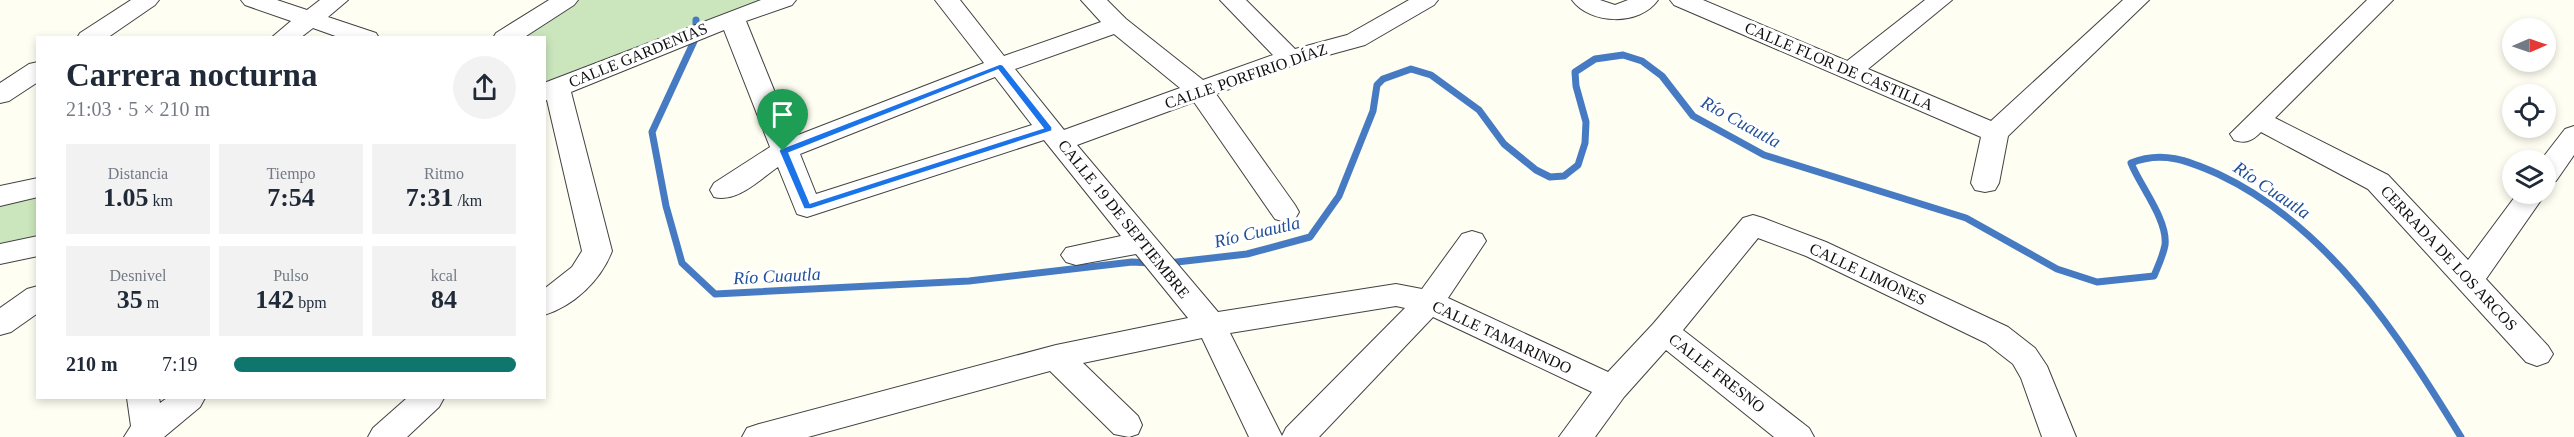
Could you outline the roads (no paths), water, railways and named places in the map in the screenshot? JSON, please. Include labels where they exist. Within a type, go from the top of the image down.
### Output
[{"type":"street","points":[[92,36],[147,0]]},
{"type":"street","points":[[253,0],[361,36]]},
{"type":"street","points":[[286,36],[336,0]]},
{"type":"street","points":[[508,36],[566,0]]},
{"type":"street","name":"CALLE GARDENIAS","points":[[551,90],[732,18],[784,0]]},
{"type":"street","name":"CALLE 19 DE SEPTIEMBRE","points":[[946,0],[1211,325],[1266,437]]},
{"type":"street","points":[[1093,0],[1117,24],[1201,92],[1285,212]]},
{"type":"street","points":[[1232,0],[1290,58]]},
{"type":"street","name":"CALLE PORFIRIO DÍAZ","points":[[783,151],[807,207],[1201,92],[1290,58],[1356,40],[1426,0]]},
{"type":"street","points":[[1584,0],[1598,11],[1611,13],[1623,12],[1646,0]]},
{"type":"street","name":"CALLE FLOR DE CASTILLA","points":[[1682,0],[1995,133]]},
{"type":"street","points":[[1850,71],[1940,0]]},
{"type":"street","points":[[1984,183],[1995,133],[2137,0]]},
{"type":"street","name":"CERRADA DE LOS ARCOS","points":[[2381,0],[2251,127],[2378,182],[2537,354]]},
{"type":"street","points":[[732,18],[783,151]]},
{"type":"street","points":[[724,190],[783,151],[1000,66],[1117,24]]},
{"type":"street","points":[[0,95],[36,71]]},
{"type":"street","points":[[546,302],[594,263],[597,251],[551,90]]},
{"type":"street","points":[[2556,160],[2574,135]]},
{"type":"street","points":[[0,196],[36,187]]},
{"type":"street","points":[[2469,280],[2525,204]]},
{"type":"street","name":"CALLE LIMONES","points":[[1664,332],[1753,225],[1816,249],[1997,335],[2024,356],[2036,375],[2059,437]]},
{"type":"street","points":[[1298,437],[1430,302],[1472,241]]},
{"type":"street","points":[[1076,255],[1142,242]]},
{"type":"street","points":[[0,254],[36,246]]},
{"type":"street","name":"CALLE TAMARINDO","points":[[759,437],[1056,357],[1211,325],[1396,295],[1430,302],[1613,388]]},
{"type":"street","points":[[0,324],[36,298]]},
{"type":"street","points":[[1576,437],[1613,388],[1664,332]]},
{"type":"street","name":"CALLE FRESNO","points":[[1664,332],[1797,437]]},
{"type":"street","points":[[1056,357],[1126,425]]},
{"type":"street","points":[[142,399],[144,434]]},
{"type":"street","points":[[144,434],[188,399]]},
{"type":"street","points":[[385,437],[427,399]]},
{"type":"waterway","name":"Río Cuautla","points":[[696,20],[696,37],[652,132],[666,206],[682,263],[715,294],[969,281],[1132,262],[1151,263]]},
{"type":"waterway","name":"Río Cuautla","points":[[1168,263],[1247,254],[1310,237],[1339,196],[1373,111],[1377,85],[1383,79],[1411,69],[1431,75],[1479,110],[1504,144],[1536,170],[1550,177],[1564,176],[1578,165],[1585,143],[1586,122],[1576,86],[1575,72],[1595,59],[1623,55],[1642,61],[1662,76],[1693,116],[1764,155],[1966,218],[2057,269],[2097,282],[2154,276],[2163,253],[2165,235],[2162,225],[2131,163],[2142,159],[2165,157],[2186,161],[2218,174],[2258,196],[2294,223],[2327,253],[2386,323],[2461,437]]}]
